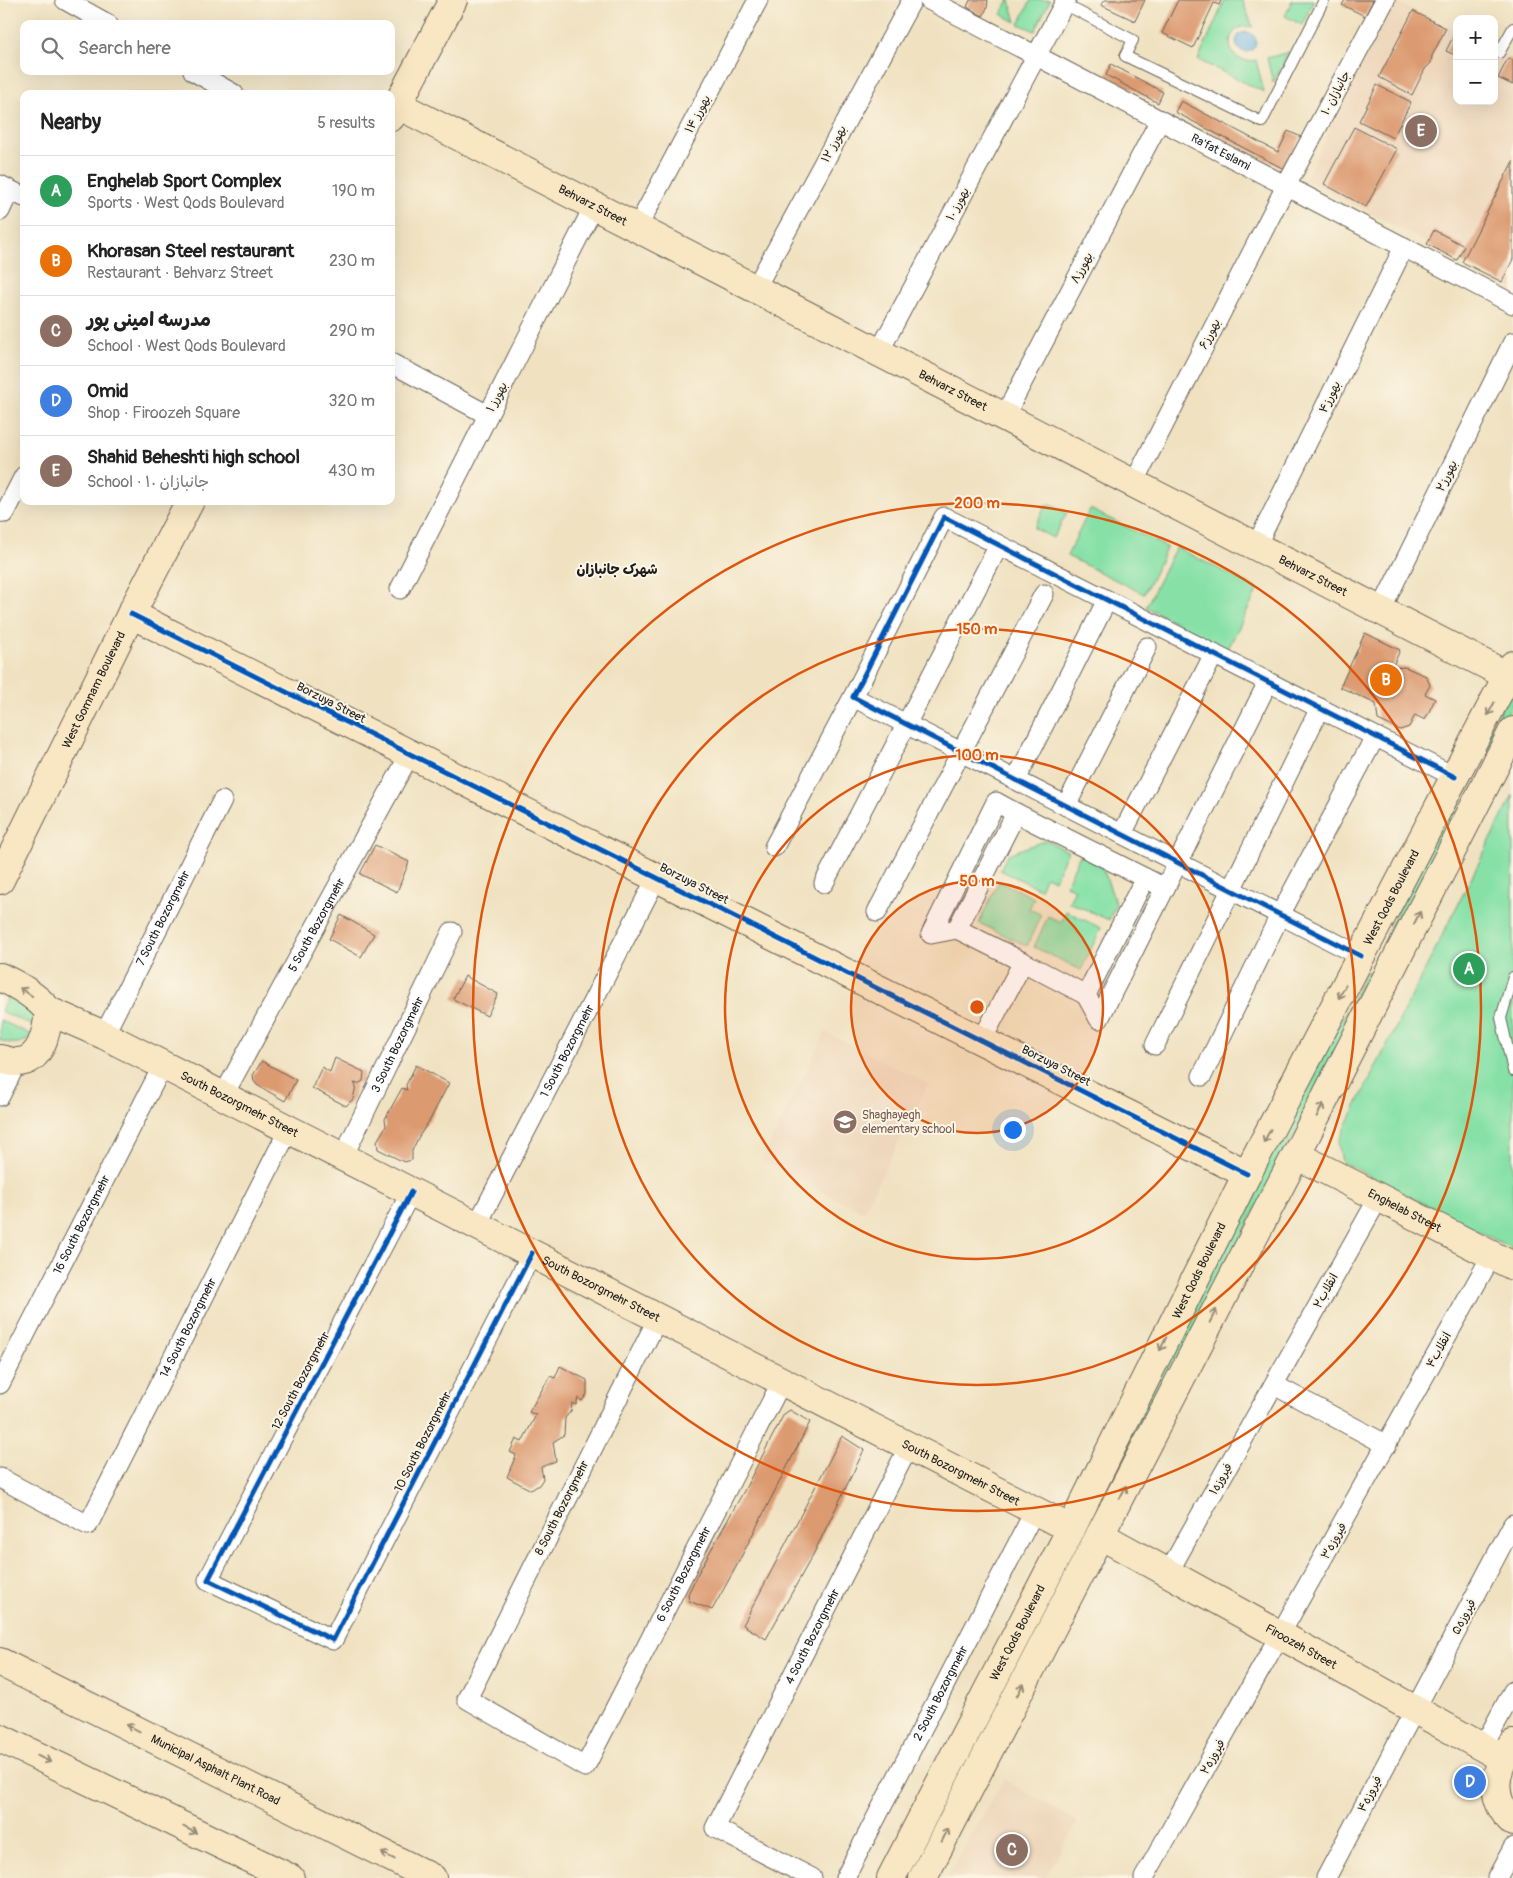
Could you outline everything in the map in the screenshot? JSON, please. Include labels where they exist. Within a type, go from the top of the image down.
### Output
[{"type":"main road","points":[[395,109],[453,0]]},
{"type":"main road","name":"Behvarz Street","points":[[395,111],[594,206],[1381,610],[1510,670]]},
{"type":"main road","name":"West Gomnam Boulevard","points":[[0,880],[130,614],[188,505]]},
{"type":"main road","name":"Borzuya Street","points":[[130,614],[1247,1174]]},
{"type":"main road","name":"West Qods Boulevard","points":[[890,1878],[1071,1529],[1247,1174],[1510,670]]},
{"type":"main road","points":[[923,1878],[1513,731]]},
{"type":"main road","points":[[1365,950],[1397,957]]},
{"type":"main road","name":"South Bozorgmehr Street","points":[[0,977],[40,1001],[49,1011],[104,1035],[1071,1529]]},
{"type":"main road","points":[[8,1061],[26,1060],[36,1054],[44,1041],[49,1011]]},
{"type":"main road","name":"Enghelab Street","points":[[1296,1155],[1502,1261]]},
{"type":"main road","name":"Firoozeh Street","points":[[1100,1535],[1414,1710],[1499,1750]]},
{"type":"main road","name":"Municipal Asphalt Plant Road","points":[[0,1662],[432,1878]]},
{"type":"main road","points":[[978,1708],[1004,1722]]},
{"type":"main road","points":[[0,1738],[290,1878]]},
{"type":"main road","points":[[1499,1750],[1496,1776],[1498,1796],[1505,1814],[1513,1822]]},
{"type":"street","points":[[65,0],[101,20]]},
{"type":"street","name":"بهورز ۱۴","points":[[637,228],[758,0]]},
{"type":"street","name":"بهورز ۱۲","points":[[755,289],[912,0]]},
{"type":"street","name":"Ra'fat Eslami","points":[[929,0],[1513,304]]},
{"type":"street","name":"جانبازان ۱۰","points":[[1286,186],[1385,0]]},
{"type":"street","name":"بهورز ۱۰","points":[[879,352],[1065,2]]},
{"type":"street","points":[[200,75],[224,90]]},
{"type":"street","name":"بهورز۸","points":[[1004,417],[1160,120]]},
{"type":"street","name":"بهورز۶","points":[[1134,483],[1286,186]]},
{"type":"street","points":[[0,211],[11,191]]},
{"type":"street","name":"بهورز ۱","points":[[400,589],[594,206]]},
{"type":"street","name":"بهورز۴","points":[[1256,546],[1404,247]]},
{"type":"street","name":"بهورز۲","points":[[1381,610],[1513,342]]},
{"type":"street","points":[[395,365],[488,415]]},
{"type":"street","points":[[5,513],[20,484]]},
{"type":"street","points":[[774,846],[853,697],[944,517],[1455,777]]},
{"type":"street","points":[[824,883],[999,545]]},
{"type":"street","points":[[877,912],[1044,594]]},
{"type":"street","points":[[1016,780],[1107,600]]},
{"type":"street","points":[[1066,806],[1147,647]]},
{"type":"street","points":[[1122,834],[1214,654]]},
{"type":"street","points":[[1165,888],[996,802],[931,934],[958,929],[1086,994],[1099,1019],[1178,863],[1268,682]]},
{"type":"street","points":[[853,697],[1280,915],[1365,950]]},
{"type":"street","points":[[1154,1045],[1320,708]]},
{"type":"street","points":[[1202,1076],[1280,915],[1375,737]]},
{"type":"street","name":"5 South Bozorgmehr","points":[[223,1096],[410,754]]},
{"type":"street","name":"7 South Bozorgmehr","points":[[104,1035],[222,801]]},
{"type":"street","points":[[958,929],[1016,813]]},
{"type":"street","name":"1 South Bozorgmehr","points":[[477,1225],[657,877]]},
{"type":"street","points":[[1086,994],[1145,878]]},
{"type":"street","name":"3 South Bozorgmehr","points":[[344,1157],[452,932]]},
{"type":"street","points":[[982,1040],[1023,962]]},
{"type":"street","points":[[0,1096],[8,1061]]},
{"type":"street","name":"16 South Bozorgmehr","points":[[0,1384],[163,1065]]},
{"type":"street","name":"14 South Bozorgmehr","points":[[0,1478],[88,1525],[289,1129]]},
{"type":"street","name":"12 South Bozorgmehr","points":[[333,1640],[208,1580],[411,1192]]},
{"type":"street","name":"انقلاب۲","points":[[1274,1385],[1379,1197]]},
{"type":"street","name":"10 South Bozorgmehr","points":[[333,1640],[532,1253]]},
{"type":"street","name":"انقلاب۴","points":[[1387,1446],[1502,1261]]},
{"type":"street","name":"8 South Bozorgmehr","points":[[585,1767],[466,1698],[658,1318]]},
{"type":"street","name":"6 South Bozorgmehr","points":[[585,1767],[782,1381]]},
{"type":"street","points":[[1274,1385],[1387,1446]]},
{"type":"street","name":"فیروزه۱","points":[[1168,1573],[1274,1385]]},
{"type":"street","name":"4 South Bozorgmehr","points":[[812,1878],[715,1828],[909,1446]]},
{"type":"street","name":"فیروزه۳","points":[[1281,1636],[1387,1446]]},
{"type":"street","name":"2 South Bozorgmehr","points":[[845,1878],[1035,1510]]},
{"type":"street","name":"فیروزه۵","points":[[1414,1710],[1513,1524]]},
{"type":"street","name":"فیروزه۲","points":[[1144,1878],[1281,1636]]},
{"type":"street","points":[[1499,1750],[1513,1691]]},
{"type":"street","name":"فیروزه۴","points":[[1326,1878],[1414,1710]]},
{"type":"street","points":[[1497,1878],[1513,1848]]},
{"type":"lane","points":[[1065,2],[1133,40],[1125,56],[1262,122],[1324,0]]},
{"type":"lane","points":[[1499,53],[1513,28]]},
{"type":"lane","points":[[1513,978],[1501,1018],[1513,1071]]},
{"type":"shaded area","points":[[1395,1],[1453,30],[1453,105],[1498,105],[1498,53],[1513,60],[1513,288],[1305,179]]},
{"type":"shaded area","name":"Shaghayegh elementary school","points":[[826,1032],[928,1084],[863,1212],[761,1160]]},
{"type":"shaded area","points":[[1004,1779],[1078,1822],[1045,1878],[946,1878]]},
{"type":"green space","points":[[1010,0],[1016,22],[1001,14]]},
{"type":"green space","points":[[1031,0],[1050,0],[1035,31],[1019,24]]},
{"type":"green space","points":[[1225,0],[1242,0],[1253,27],[1243,27],[1236,30],[1230,44],[1232,51],[1237,57],[1245,60],[1256,60],[1264,92],[1198,60]]},
{"type":"green space","points":[[1292,0],[1314,0],[1302,25],[1285,16]]},
{"type":"green space","points":[[1289,52],[1273,83],[1267,58]]},
{"type":"green space","points":[[1047,503],[1067,513],[1053,538],[1034,528]]},
{"type":"green space","points":[[1090,509],[1167,547],[1144,594],[1067,556]]},
{"type":"green space","points":[[1176,547],[1258,589],[1228,649],[1146,607]]},
{"type":"green space","points":[[1513,685],[1513,703],[1393,934],[1389,928]]},
{"type":"green space","points":[[1513,795],[1513,1249],[1342,1162],[1338,1142]]},
{"type":"green space","points":[[1046,840],[1068,851],[1054,880],[1046,876],[1040,889],[1000,870],[1008,854]]},
{"type":"green space","points":[[1080,855],[1102,866],[1116,904],[1109,920],[1069,902],[1075,889],[1066,885]]},
{"type":"green space","points":[[999,881],[1034,898],[1029,909],[1041,914],[1027,946],[979,923]]},
{"type":"green space","points":[[1066,911],[1101,928],[1081,970],[1034,947],[1048,916],[1061,922]]},
{"type":"green space","points":[[1367,971],[1376,976],[1006,1693],[997,1690],[1172,1344]]},
{"type":"green space","points":[[10,993],[34,1011],[35,1027],[1,1011]]},
{"type":"green space","points":[[0,1020],[32,1035],[26,1041],[18,1043],[0,1040]]},
{"type":"water","points":[[1246,32],[1253,35],[1256,42],[1253,49],[1246,52],[1239,49],[1236,42],[1239,35]]},
{"type":"building","points":[[970,0],[988,0],[983,16],[967,7]]},
{"type":"building","points":[[1104,0],[1145,0],[1135,21],[1101,5]]},
{"type":"building","points":[[1178,0],[1221,0],[1219,5],[1214,3],[1193,48],[1162,33]]},
{"type":"building","points":[[1345,0],[1373,0],[1365,16],[1342,5]]},
{"type":"building","points":[[1413,11],[1446,28],[1432,56],[1431,63],[1425,69],[1412,95],[1379,77]]},
{"type":"building","points":[[1453,37],[1453,54],[1446,51]]},
{"type":"building","points":[[1508,58],[1513,60],[1513,85],[1498,78]]},
{"type":"building","points":[[1111,64],[1163,92],[1158,103],[1106,75]]},
{"type":"building","points":[[1377,85],[1411,102],[1393,138],[1359,121]]},
{"type":"building","points":[[1181,101],[1278,152],[1288,131],[1301,137],[1284,169],[1175,112]]},
{"type":"building","points":[[1354,127],[1397,149],[1366,207],[1324,184]]},
{"type":"building","points":[[1513,161],[1513,259],[1502,282],[1462,262]]},
{"type":"building","points":[[1434,230],[1464,246],[1457,260],[1427,244]]},
{"type":"building","points":[[1365,633],[1400,650],[1392,668],[1405,667],[1426,676],[1430,685],[1425,694],[1435,699],[1425,720],[1415,715],[1409,727],[1400,730],[1378,720],[1376,704],[1340,687]]},
{"type":"building","points":[[375,845],[409,862],[397,892],[360,874]]},
{"type":"building","points":[[341,915],[374,934],[361,957],[329,939]]},
{"type":"building","points":[[465,976],[498,994],[487,1016],[453,999]]},
{"type":"building","points":[[335,1058],[364,1072],[363,1081],[358,1084],[354,1083],[356,1086],[353,1099],[346,1106],[312,1088],[322,1067],[330,1072]]},
{"type":"building","points":[[262,1061],[296,1080],[285,1101],[257,1085],[254,1081],[253,1075]]},
{"type":"building","points":[[416,1065],[449,1083],[431,1118],[418,1138],[412,1151],[412,1160],[404,1162],[378,1149],[377,1141],[386,1126],[385,1119],[402,1088],[407,1090],[406,1085]]},
{"type":"building","points":[[560,1366],[587,1380],[587,1394],[582,1401],[578,1398],[576,1405],[572,1403],[571,1411],[565,1418],[564,1435],[553,1442],[556,1461],[541,1467],[543,1479],[539,1485],[531,1490],[507,1477],[516,1455],[510,1452],[516,1439],[522,1442],[536,1415],[529,1412],[550,1376],[555,1378]]},
{"type":"building","points":[[790,1410],[810,1422],[736,1567],[712,1610],[689,1601],[688,1594],[697,1575],[784,1414]]},
{"type":"building","points":[[842,1436],[864,1450],[814,1553],[766,1639],[743,1625]]},
{"type":"cycle path","points":[[1361,956],[853,697],[944,517],[1455,777]]},
{"type":"cycle path","points":[[131,614],[1247,1174]]},
{"type":"cycle path","points":[[411,1192],[208,1580],[333,1640],[532,1253]]},
{"type":"place","name":"Shahid Beheshti high school","points":[[1421,131]]},
{"type":"place","name":"Khorasan Steel restaurant","points":[[1386,680]]},
{"type":"place","name":"Enghelab Sport Complex","points":[[1469,969]]},
{"type":"place","name":"Shaghayegh elementary school","points":[[845,1122]]},
{"type":"place","name":"Omid","points":[[1470,1782]]},
{"type":"place","name":"مدرسه امینی پور","points":[[1012,1850]]},
{"type":"district","name":"شهرک جانبازان","points":[[617,569]]}]
